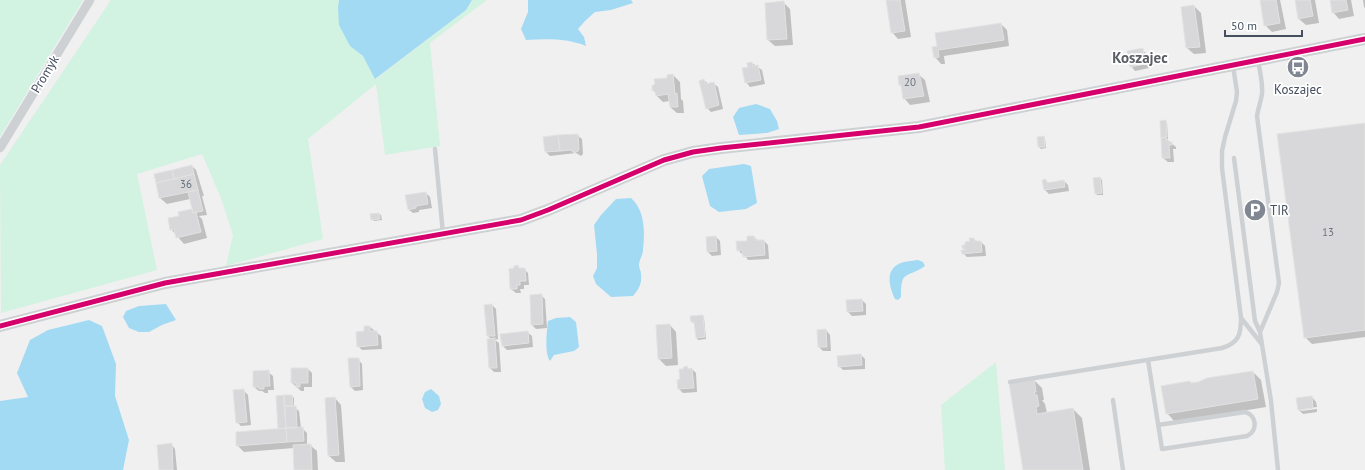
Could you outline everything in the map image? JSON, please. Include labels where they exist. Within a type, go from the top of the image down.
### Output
[{"type":"street","name":"Promyk","points":[[0,148],[90,0]]},
{"type":"street","points":[[0,326],[166,283],[521,220],[548,210],[664,160],[693,152],[919,127],[1365,39]]},
{"type":"lane","points":[[1258,60],[1262,84],[1262,95],[1258,104],[1257,116],[1279,283],[1277,292],[1260,332]]},
{"type":"lane","points":[[1010,382],[1148,360],[1230,345],[1235,342],[1241,327],[1241,318],[1222,168],[1222,151],[1236,101],[1237,92],[1233,65]]},
{"type":"lane","points":[[435,149],[443,234]]},
{"type":"lane","points":[[1234,158],[1255,321],[1260,332],[1271,401],[1278,470]]},
{"type":"lane","points":[[1241,318],[1262,345]]},
{"type":"lane","points":[[1148,360],[1158,425],[1162,449],[1247,436],[1252,434],[1255,428],[1254,418],[1250,413],[1245,412],[1158,425]]},
{"type":"lane","points":[[1113,400],[1124,470]]},
{"type":"green space","points":[[0,0],[83,0],[0,137]]},
{"type":"green space","points":[[111,0],[339,0],[338,7],[350,46],[363,56],[376,79],[466,10],[472,0],[487,0],[430,43],[440,146],[385,155],[376,84],[308,139],[323,239],[226,266],[233,235],[221,198],[202,154],[137,174],[157,270],[1,313],[0,165]]},
{"type":"green space","points":[[996,362],[1005,470],[945,470],[941,405]]},
{"type":"water","points":[[339,0],[472,0],[466,10],[375,79],[363,56],[350,46],[339,25]]},
{"type":"water","points":[[528,0],[631,0],[633,3],[611,10],[595,12],[585,21],[578,29],[584,37],[586,46],[564,40],[526,40],[521,29],[528,12]]},
{"type":"water","points":[[756,104],[770,109],[777,121],[779,129],[767,133],[739,135],[733,117],[739,108]]},
{"type":"water","points":[[744,164],[751,166],[757,203],[746,209],[719,212],[710,206],[702,176],[709,169]]},
{"type":"water","points":[[631,198],[639,209],[644,229],[643,252],[639,265],[641,273],[640,284],[633,296],[611,297],[596,284],[593,276],[597,268],[594,225],[616,199]]},
{"type":"water","points":[[918,260],[923,262],[925,266],[904,278],[901,288],[901,297],[898,300],[895,299],[890,286],[890,276],[893,268],[904,262]]},
{"type":"water","points":[[166,304],[176,320],[149,332],[139,332],[129,328],[123,317],[126,311],[139,306]]},
{"type":"water","points":[[570,317],[576,322],[579,347],[574,351],[554,355],[550,361],[546,347],[548,321],[556,318]]},
{"type":"water","points":[[89,320],[102,326],[116,364],[115,396],[129,440],[123,470],[0,470],[0,401],[28,397],[17,373],[30,340],[48,330]]},
{"type":"water","points":[[431,389],[439,396],[441,404],[438,410],[432,412],[425,408],[422,399],[425,392]]},
{"type":"building","points":[[886,0],[900,0],[905,31],[891,33]]},
{"type":"building","points":[[1260,0],[1276,0],[1280,23],[1264,26]]},
{"type":"building","points":[[1295,0],[1310,0],[1313,16],[1298,19]]},
{"type":"building","points":[[1330,0],[1346,0],[1348,10],[1332,13]]},
{"type":"building","points":[[784,1],[787,39],[767,40],[765,3]]},
{"type":"building","points":[[1194,5],[1200,47],[1186,48],[1181,7]]},
{"type":"building","points":[[1001,23],[1004,40],[938,50],[939,57],[934,58],[932,47],[937,46],[935,33]]},
{"type":"building","points":[[1143,48],[1145,64],[1130,67],[1127,51]]},
{"type":"building","points":[[752,62],[753,66],[758,65],[761,80],[745,83],[742,68],[748,67],[747,63]]},
{"type":"building","points":[[919,73],[924,96],[903,99],[898,76]]},
{"type":"building","points":[[673,74],[678,107],[670,107],[668,94],[656,96],[655,92],[652,90],[652,86],[655,84],[654,79],[667,78],[667,75]]},
{"type":"building","points":[[704,79],[705,84],[714,82],[719,105],[706,109],[699,81]]},
{"type":"building","points":[[1166,120],[1167,137],[1161,138],[1160,121]]},
{"type":"building","points":[[1365,123],[1365,330],[1304,338],[1277,134]]},
{"type":"building","points":[[578,134],[578,151],[574,153],[571,150],[560,151],[558,135]]},
{"type":"building","points":[[558,135],[560,151],[545,152],[543,137]]},
{"type":"building","points":[[1044,136],[1045,147],[1038,147],[1037,137]]},
{"type":"building","points":[[1166,137],[1167,142],[1172,142],[1172,145],[1169,145],[1170,158],[1162,158],[1161,138]]},
{"type":"building","points":[[192,165],[194,174],[174,179],[172,170]]},
{"type":"building","points":[[172,170],[174,179],[156,183],[154,174]]},
{"type":"building","points":[[194,174],[198,190],[159,198],[156,183]]},
{"type":"building","points":[[1100,177],[1102,193],[1095,194],[1093,178]]},
{"type":"building","points":[[1046,179],[1047,183],[1064,180],[1065,187],[1044,190],[1042,180]]},
{"type":"building","points":[[198,190],[203,211],[193,213],[188,192]]},
{"type":"building","points":[[426,192],[428,204],[416,206],[416,208],[408,210],[405,195]]},
{"type":"building","points":[[192,209],[193,213],[196,212],[201,232],[176,238],[174,229],[170,230],[168,218],[179,216],[178,212]]},
{"type":"building","points":[[379,213],[380,219],[371,220],[370,214]]},
{"type":"building","points":[[716,236],[717,251],[707,252],[706,237]]},
{"type":"building","points":[[747,236],[754,236],[755,240],[764,240],[765,255],[743,257],[742,250],[737,251],[736,241],[747,241]]},
{"type":"building","points":[[969,238],[974,238],[974,241],[981,241],[982,252],[962,254],[961,250],[965,250],[965,248],[962,248],[962,245],[965,245],[965,242],[970,241]]},
{"type":"building","points":[[518,265],[518,268],[525,268],[526,281],[520,281],[520,285],[517,285],[517,289],[510,289],[509,269]]},
{"type":"building","points":[[542,294],[543,324],[531,325],[530,295]]},
{"type":"building","points":[[862,299],[863,311],[847,312],[846,300]]},
{"type":"building","points":[[492,304],[495,336],[487,336],[484,305]]},
{"type":"building","points":[[703,315],[705,337],[696,338],[694,322],[691,322],[690,316]]},
{"type":"building","points":[[670,324],[672,358],[658,359],[656,325]]},
{"type":"building","points":[[364,326],[370,326],[370,331],[377,331],[378,345],[357,347],[356,332],[364,331]]},
{"type":"building","points":[[826,329],[827,347],[818,347],[817,330]]},
{"type":"building","points":[[528,331],[529,343],[502,346],[500,334]]},
{"type":"building","points":[[495,338],[497,368],[489,368],[487,339]]},
{"type":"building","points":[[861,354],[862,365],[838,367],[837,356]]},
{"type":"building","points":[[348,358],[359,358],[360,386],[350,387]]},
{"type":"building","points":[[687,366],[688,369],[692,368],[694,388],[678,389],[677,380],[680,379],[679,369],[683,369]]},
{"type":"building","points":[[291,368],[308,368],[308,383],[300,383],[300,387],[296,387],[296,383],[291,383]]},
{"type":"building","points":[[269,370],[270,386],[264,386],[264,389],[253,387],[253,371]]},
{"type":"building","points":[[1253,371],[1258,399],[1166,414],[1161,386],[1190,381],[1191,383],[1198,382],[1207,378]]},
{"type":"building","points":[[1034,379],[1036,392],[1034,392],[1035,395],[1037,395],[1039,406],[1036,407],[1037,414],[1073,408],[1083,470],[1023,470],[1009,383]]},
{"type":"building","points":[[244,389],[247,422],[236,423],[233,390]]},
{"type":"building","points":[[284,395],[292,395],[293,406],[284,406]]},
{"type":"building","points":[[284,395],[286,428],[278,429],[276,396]]},
{"type":"building","points":[[1312,396],[1313,408],[1298,410],[1296,398]]},
{"type":"building","points":[[335,397],[339,455],[328,456],[325,398]]},
{"type":"building","points":[[284,406],[296,406],[297,428],[286,428]]},
{"type":"building","points":[[303,427],[304,441],[287,442],[286,428]]},
{"type":"building","points":[[286,428],[287,442],[236,446],[236,432]]},
{"type":"building","points":[[172,443],[173,470],[159,470],[157,445]]},
{"type":"building","points":[[311,444],[312,470],[294,470],[293,445]]},
{"type":"cycle path","points":[[0,326],[165,283],[521,220],[548,210],[664,160],[693,152],[919,127],[1365,39]]},
{"type":"place","name":"Koszajec","points":[[1298,67]]},
{"type":"place","name":"TIR","points":[[1255,210]]},
{"type":"district","name":"Koszajec","points":[[1140,57]]}]
